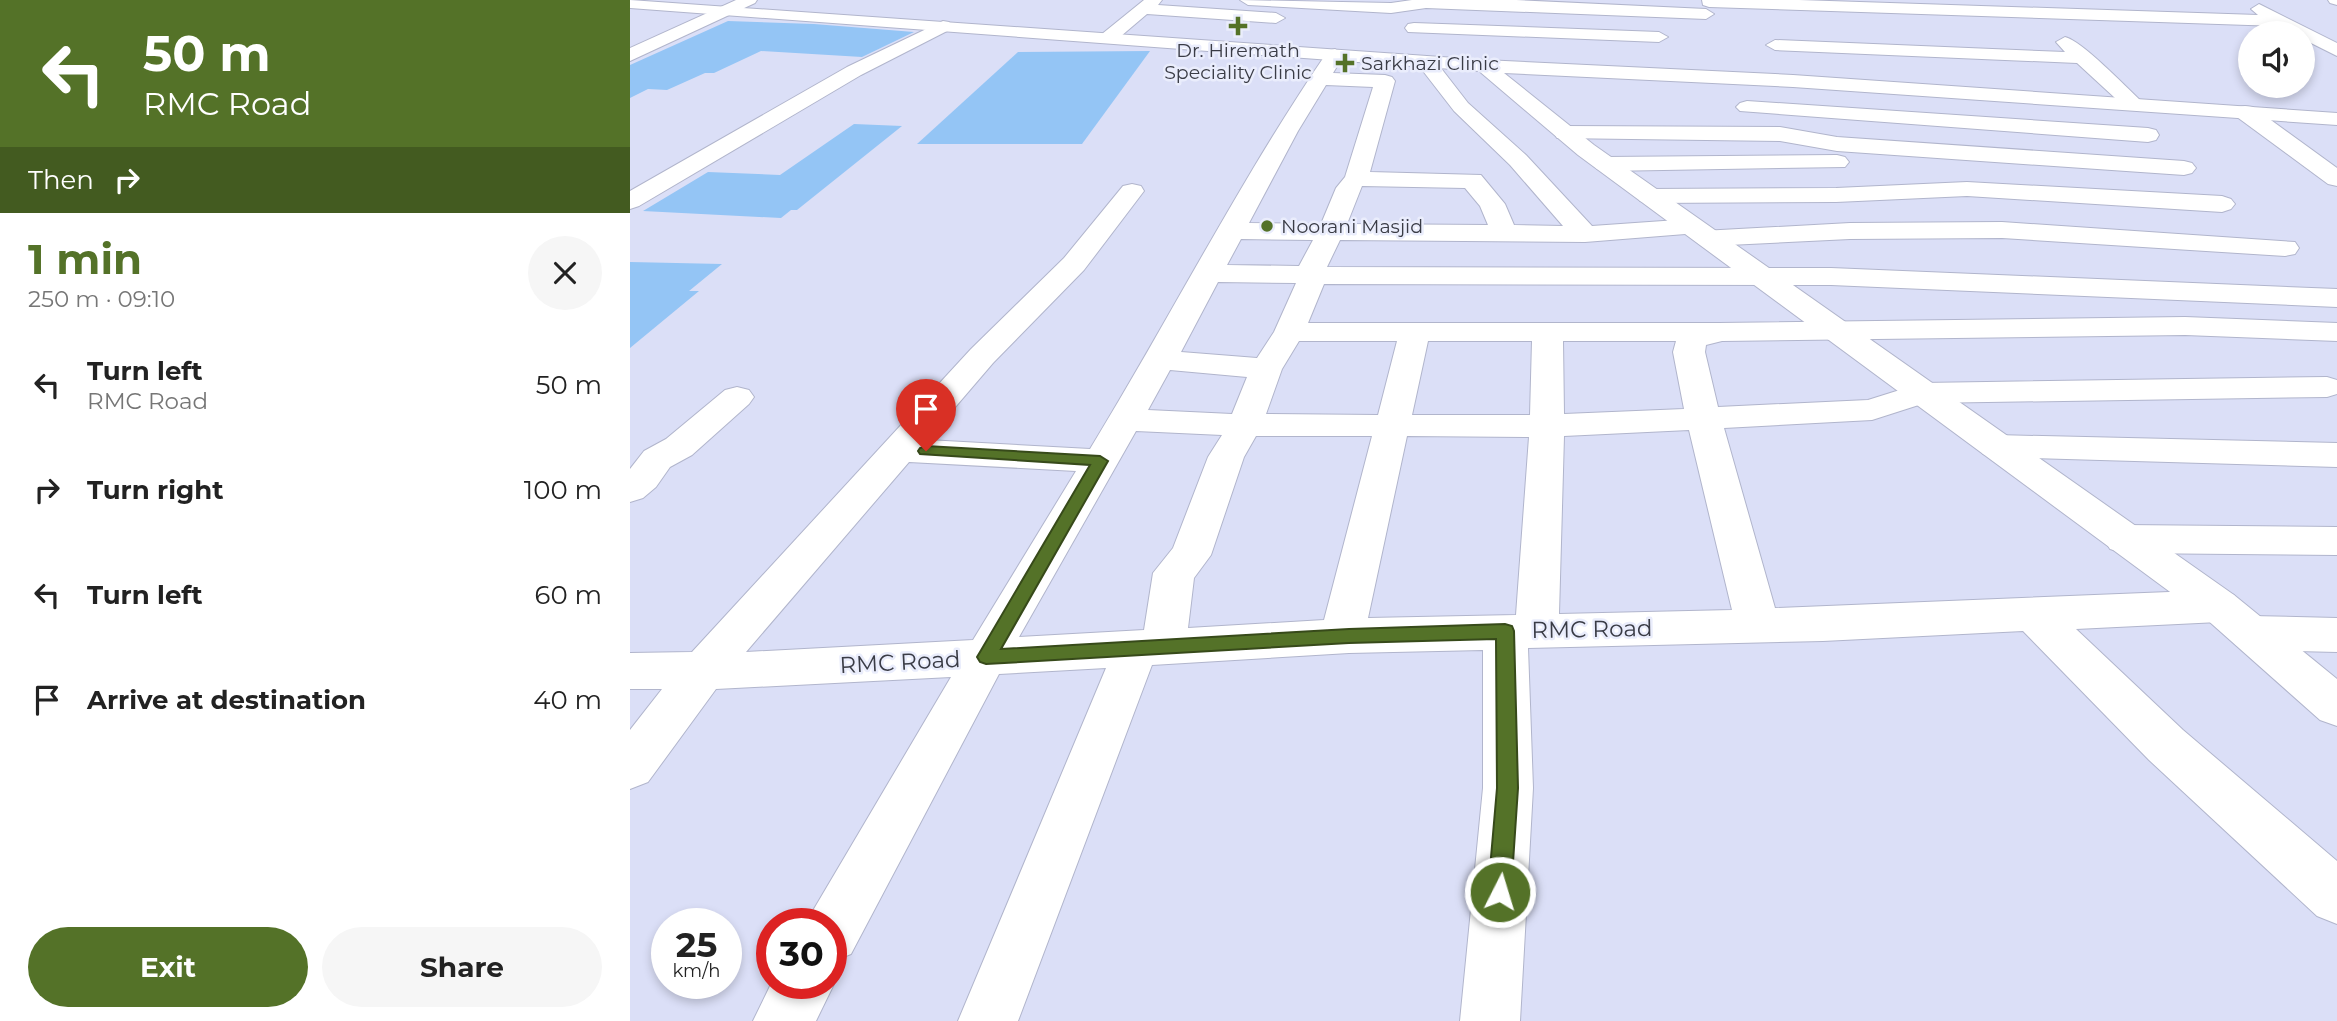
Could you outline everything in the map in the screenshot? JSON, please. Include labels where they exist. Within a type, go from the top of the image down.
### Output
[{"type":"street","points":[[630,55],[749,0]]},
{"type":"street","points":[[1248,0],[1391,8],[1413,18],[1532,34],[1657,37],[1707,8],[1754,3],[2281,21]]},
{"type":"street","points":[[2015,0],[2047,31],[2084,58],[2148,135],[2222,204],[2337,288]]},
{"type":"street","points":[[2081,0],[2248,3],[2281,21]]},
{"type":"street","points":[[630,3],[1108,38],[1327,67],[1385,82],[1356,179],[1348,188],[1330,233],[1313,264],[1312,277],[1289,332],[1266,369],[1245,425],[1226,457],[1191,555],[1174,573],[1151,641],[988,1021]]},
{"type":"street","points":[[1754,3],[1763,20],[1770,22],[1970,29]]},
{"type":"street","points":[[1108,38],[1148,5],[1413,18],[1657,37],[1793,80],[2337,119]]},
{"type":"street","points":[[1982,12],[1996,29]]},
{"type":"street","points":[[1410,61],[1413,18]]},
{"type":"street","points":[[630,201],[854,71],[943,26]]},
{"type":"street","points":[[1327,67],[1410,61],[1522,68],[1657,37],[1719,28]]},
{"type":"street","points":[[1522,68],[1532,34]]},
{"type":"street","points":[[1793,80],[1771,37],[2084,58]]},
{"type":"street","points":[[2315,39],[2337,50]]},
{"type":"street","points":[[1410,61],[1430,67],[1461,107],[1518,160],[1585,234]]},
{"type":"street","points":[[1484,66],[1535,108],[1569,120],[1780,134],[1837,144],[2184,168]]},
{"type":"street","points":[[846,908],[990,651],[1327,67]]},
{"type":"street","points":[[1726,108],[1777,108],[2148,135]]},
{"type":"street","points":[[2245,112],[2337,180]]},
{"type":"street","points":[[1569,120],[1605,164],[2226,613],[2337,706]]},
{"type":"street","points":[[1605,164],[1855,161]]},
{"type":"street","points":[[1356,179],[1472,180],[1492,204],[1504,232]]},
{"type":"street","points":[[1649,196],[1836,195],[1967,189],[2222,204]]},
{"type":"street","points":[[630,767],[709,664],[982,356],[1074,264],[1132,191]]},
{"type":"street","points":[[1231,231],[1585,234],[2002,230],[2303,261]]},
{"type":"street","points":[[1208,273],[1312,277],[1759,275],[2078,285],[2337,298]]},
{"type":"street","points":[[1289,332],[1722,332],[2185,326],[2337,332]]},
{"type":"street","points":[[1490,1021],[1521,625],[1547,426],[1548,331]]},
{"type":"street","points":[[1722,332],[1692,339],[1689,352],[1755,614]]},
{"type":"street","points":[[1345,624],[1414,334]]},
{"type":"street","points":[[1160,360],[1266,369]]},
{"type":"street","points":[[1124,420],[1245,425],[1547,426],[1871,410],[1922,393],[2327,387]]},
{"type":"street","points":[[630,489],[643,478],[657,459],[679,447],[737,397]]},
{"type":"street","points":[[1996,446],[2337,455]]},
{"type":"street","points":[[901,450],[1100,461]]},
{"type":"street","points":[[2124,539],[2337,541]]},
{"type":"street","points":[[2226,613],[2337,635]]},
{"type":"street","name":"RMC Road","points":[[1151,641],[1349,636],[1755,614],[2226,613]]},
{"type":"street","name":"RMC Road","points":[[630,657],[758,670],[1345,624],[1823,624],[2033,614],[2226,613]]},
{"type":"street","points":[[2033,614],[2166,745],[2337,897]]},
{"type":"street","name":"RMC Road","points":[[630,671],[709,664]]},
{"type":"street","points":[[783,1021],[795,999]]},
{"type":"building","points":[[728,21],[914,32],[862,57],[761,51],[714,73],[705,73],[667,90],[648,89],[630,98],[630,65]]},
{"type":"building","points":[[1150,51],[1082,144],[917,144],[1018,52]]},
{"type":"building","points":[[854,124],[902,126],[797,210],[791,210],[781,218],[643,211],[708,172],[780,175]]},
{"type":"building","points":[[630,262],[722,264],[689,291],[699,291],[630,348]]},
{"type":"place","name":"Dr. Hiremath Speciality Clinic","points":[[1238,26]]},
{"type":"place","name":"Sarkhazi Clinic","points":[[1345,63]]},
{"type":"place","name":"Noorani Masjid","points":[[1267,226]]},
{"type":"route","points":[[926,451],[1100,461],[986,657],[1349,636],[1505,631],[1508,788],[1500,892]]}]
